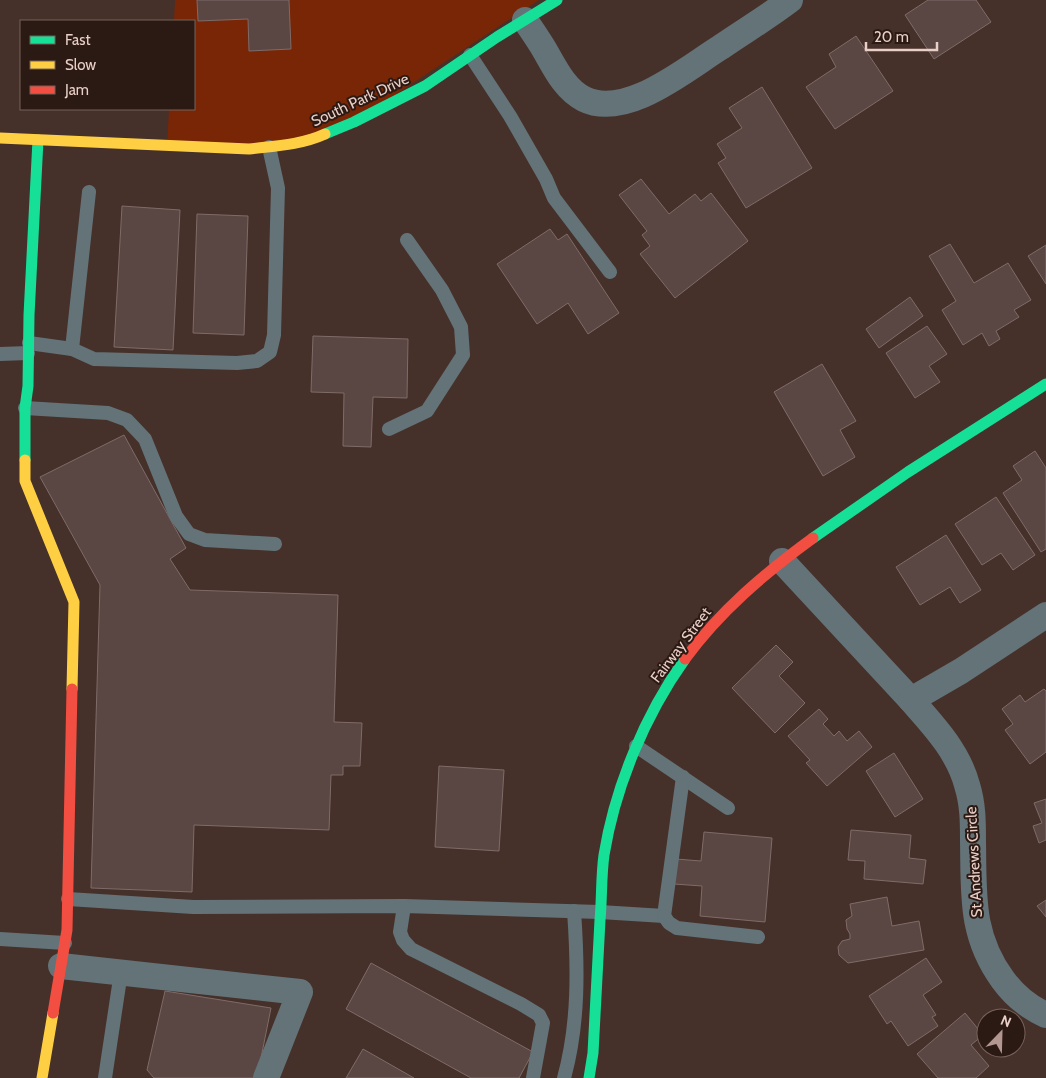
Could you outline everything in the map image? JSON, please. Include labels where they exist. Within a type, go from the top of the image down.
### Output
[{"type":"street","name":"South Park Drive","points":[[0,138],[249,149],[284,145],[319,137],[354,122],[425,86],[470,55],[558,0]]},
{"type":"street","points":[[525,20],[557,71],[572,90],[592,102],[613,103],[645,94],[668,81],[790,0]]},
{"type":"street","points":[[38,140],[28,386],[25,408],[25,481],[74,602],[67,930],[42,1078]]},
{"type":"street","name":"Fairway Street","points":[[589,1078],[593,1053],[604,856],[610,824],[618,794],[641,734],[673,677],[713,624],[753,584],[782,561],[896,481],[1046,384]]},
{"type":"street","name":"St Andrews Circle","points":[[782,561],[911,700],[940,733],[956,757],[967,784],[973,812],[974,895],[976,921],[983,946],[995,968],[1017,998],[1036,1011],[1046,1015]]},
{"type":"street","points":[[911,700],[961,671],[1046,615]]},
{"type":"street","points":[[63,954],[121,972],[300,992],[266,1078]]},
{"type":"lane","points":[[470,55],[510,116],[546,179],[554,198],[610,272]]},
{"type":"lane","points":[[0,354],[29,348],[72,349],[94,359],[237,363],[257,361],[270,352],[274,334],[278,188],[268,146]]},
{"type":"lane","points":[[72,349],[89,192]]},
{"type":"lane","points":[[389,429],[427,411],[463,355],[460,327],[457,319],[442,290],[407,240]]},
{"type":"lane","points":[[25,408],[108,414],[127,420],[145,439],[176,516],[189,534],[205,540],[275,544]]},
{"type":"lane","points":[[636,746],[728,808]]},
{"type":"lane","points":[[683,777],[664,916],[669,923],[677,928],[758,937]]},
{"type":"lane","points":[[68,899],[194,907],[404,906],[574,911],[664,916]]},
{"type":"lane","points":[[404,906],[400,932],[403,940],[411,949],[521,1004],[539,1015],[543,1023],[533,1078]]},
{"type":"lane","points":[[564,1078],[569,1063],[576,1008],[578,957],[574,911]]},
{"type":"lane","points":[[0,939],[63,954]]},
{"type":"lane","points":[[105,1078],[121,972]]},
{"type":"shaded area","points":[[175,0],[539,0],[354,122],[285,145],[167,146],[169,110],[195,110],[195,20],[174,20]]},
{"type":"building","points":[[197,0],[289,0],[291,49],[249,51],[248,19],[198,21]]},
{"type":"building","points":[[928,0],[976,0],[991,22],[934,59],[905,15]]},
{"type":"building","points":[[856,36],[893,91],[835,129],[806,87],[836,67],[829,54]]},
{"type":"building","points":[[762,87],[812,168],[746,208],[718,163],[726,158],[717,144],[742,128],[729,108]]},
{"type":"building","points":[[641,179],[669,214],[695,194],[701,201],[711,193],[748,241],[675,298],[640,254],[650,246],[642,235],[647,231],[619,195]]},
{"type":"building","points":[[122,206],[180,210],[173,350],[114,347]]},
{"type":"building","points":[[197,214],[248,216],[244,335],[193,333]]},
{"type":"building","points":[[550,229],[558,240],[567,234],[619,313],[588,334],[568,303],[537,324],[497,264]]},
{"type":"building","points":[[950,244],[974,283],[1008,263],[1031,300],[1014,310],[1019,317],[996,331],[1000,339],[989,346],[982,333],[963,345],[942,310],[956,301],[929,256]]},
{"type":"building","points":[[1046,245],[1046,284],[1028,256]]},
{"type":"building","points":[[910,297],[923,316],[879,348],[866,329]]},
{"type":"building","points":[[927,326],[947,354],[929,366],[940,382],[915,398],[886,353]]},
{"type":"building","points":[[313,336],[408,339],[407,398],[373,397],[371,447],[343,446],[344,393],[311,392]]},
{"type":"building","points":[[822,364],[856,421],[840,430],[855,457],[823,476],[774,392]]},
{"type":"building","points":[[124,435],[186,548],[170,559],[190,590],[338,595],[334,722],[362,723],[360,766],[343,766],[343,775],[331,775],[329,830],[194,825],[192,892],[91,888],[100,585],[40,477]]},
{"type":"building","points":[[1035,451],[1046,468],[1046,549],[1041,552],[1003,493],[1022,480],[1013,466]]},
{"type":"building","points":[[996,497],[1035,555],[1013,570],[1001,553],[982,565],[955,524]]},
{"type":"building","points":[[946,535],[981,590],[960,603],[950,587],[920,605],[896,567]]},
{"type":"building","points":[[776,645],[793,662],[779,676],[805,703],[775,733],[732,688]]},
{"type":"building","points":[[1044,689],[1046,691],[1046,752],[1030,764],[1005,730],[1013,724],[1002,709],[1020,695],[1025,702]]},
{"type":"building","points":[[819,709],[828,719],[823,724],[834,736],[839,731],[847,741],[859,731],[872,747],[827,786],[806,763],[810,760],[788,736]]},
{"type":"building","points":[[894,753],[923,799],[895,817],[866,771]]},
{"type":"building","points":[[439,766],[504,770],[499,851],[435,847]]},
{"type":"building","points":[[1046,799],[1046,840],[1039,843],[1033,826],[1042,823],[1034,803]]},
{"type":"building","points":[[851,830],[911,835],[909,858],[926,860],[923,884],[864,879],[865,861],[848,860]]},
{"type":"building","points":[[704,832],[772,838],[765,922],[700,916],[702,886],[674,884],[676,859],[701,861]]},
{"type":"building","points":[[887,897],[892,926],[919,921],[924,950],[848,963],[839,955],[838,947],[842,941],[850,939],[846,920],[852,916],[850,904]]},
{"type":"building","points":[[1046,900],[1046,917],[1037,906]]},
{"type":"building","points":[[926,958],[942,982],[923,995],[936,1015],[932,1017],[938,1026],[908,1046],[891,1021],[887,1024],[869,996]]},
{"type":"building","points":[[371,963],[533,1052],[519,1078],[471,1078],[346,1009]]},
{"type":"building","points":[[165,991],[271,1008],[257,1078],[154,1078],[147,1070]]},
{"type":"building","points":[[965,1013],[976,1026],[976,1041],[971,1045],[976,1051],[976,1058],[982,1058],[989,1066],[976,1078],[938,1078],[917,1054]]},
{"type":"building","points":[[363,1049],[414,1078],[346,1078]]},
{"type":"traffic: fast","points":[[325,134],[354,122],[425,86],[497,37],[557,0]]},
{"type":"traffic: fast","points":[[25,460],[25,408],[28,386],[29,315],[38,140]]},
{"type":"traffic: fast","points":[[813,538],[908,472],[1046,384]]},
{"type":"traffic: fast","points":[[589,1078],[593,1053],[602,871],[609,829],[634,752],[657,704],[685,659]]},
{"type":"traffic: slow","points":[[0,138],[249,149],[297,143],[325,134]]},
{"type":"traffic: slow","points":[[25,460],[25,481],[74,602],[72,689]]},
{"type":"traffic: slow","points":[[42,1078],[53,1013]]},
{"type":"traffic: jam","points":[[685,659],[728,609],[778,565],[813,538]]},
{"type":"traffic: jam","points":[[53,1013],[67,930],[72,689]]}]
